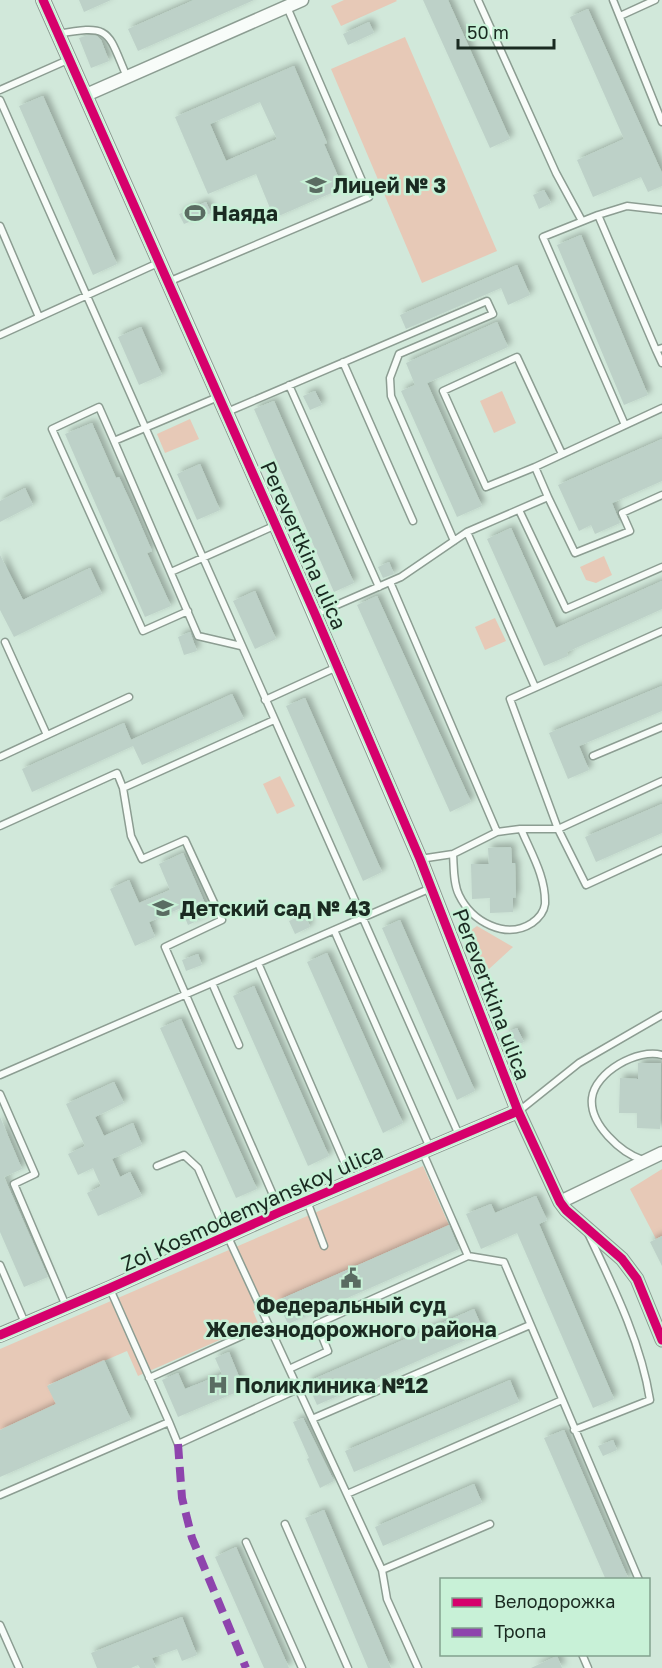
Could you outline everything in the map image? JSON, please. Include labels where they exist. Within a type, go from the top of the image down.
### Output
[{"type":"street","name":"Perevertkina ulica","points":[[43,0],[276,525],[420,859],[518,1111]]},
{"type":"street","points":[[86,95],[302,0]]},
{"type":"street","points":[[518,1111],[560,1202],[566,1210],[622,1259],[637,1279],[662,1340]]},
{"type":"street","name":"Zoi Kosmodemyanskoy ulica","points":[[0,1335],[518,1111]]},
{"type":"street","points":[[560,1202],[662,1153]]},
{"type":"lane","points":[[478,0],[556,173],[582,221]]},
{"type":"lane","points":[[613,0],[662,122]]},
{"type":"lane","points":[[621,16],[655,0]]},
{"type":"lane","points":[[167,283],[369,197],[287,6]]},
{"type":"lane","points":[[58,34],[91,28],[105,34],[112,43],[127,77]]},
{"type":"lane","points":[[0,90],[70,59]]},
{"type":"lane","points":[[0,100],[459,1135]]},
{"type":"lane","points":[[0,119],[7,116]]},
{"type":"lane","points":[[625,425],[543,237],[627,206],[662,210]]},
{"type":"lane","points":[[598,215],[659,349],[662,363]]},
{"type":"lane","points":[[0,226],[39,317]]},
{"type":"lane","points":[[0,335],[158,263]]},
{"type":"lane","points":[[226,412],[487,300],[493,314],[399,354],[390,378],[394,404],[454,541]]},
{"type":"lane","points":[[562,454],[517,357],[443,391],[486,487],[562,454],[662,408]]},
{"type":"lane","points":[[343,362],[413,521]]},
{"type":"lane","points":[[289,385],[379,587]]},
{"type":"lane","points":[[114,441],[219,396]]},
{"type":"lane","points":[[188,611],[142,631],[52,429],[99,407],[188,611],[198,636],[242,646]]},
{"type":"lane","points":[[535,466],[574,553],[630,531],[622,513],[662,495]]},
{"type":"lane","points":[[315,614],[401,577],[467,532],[548,497]]},
{"type":"lane","points":[[519,510],[566,609],[662,567]]},
{"type":"lane","points":[[171,572],[276,525]]},
{"type":"lane","points":[[467,532],[534,687]]},
{"type":"lane","points":[[390,582],[497,832]]},
{"type":"lane","points":[[662,631],[510,699],[558,828],[586,885],[662,850]]},
{"type":"lane","points":[[5,642],[47,735]]},
{"type":"lane","points":[[265,700],[337,667]]},
{"type":"lane","points":[[0,757],[129,697]]},
{"type":"lane","points":[[123,788],[273,720]]},
{"type":"lane","points":[[593,756],[662,727]]},
{"type":"lane","points":[[0,826],[117,773],[123,788],[131,836],[142,859],[185,840],[222,920],[165,946],[280,1212]]},
{"type":"lane","points":[[420,859],[453,854],[497,832],[558,828],[662,781]]},
{"type":"lane","points":[[453,854],[458,894],[473,914],[487,924],[500,929],[520,929],[537,919],[545,904],[538,865],[521,829]]},
{"type":"lane","points":[[0,1075],[432,888]]},
{"type":"lane","points":[[334,930],[427,1150],[468,1256]]},
{"type":"lane","points":[[258,963],[353,1181]]},
{"type":"lane","points":[[212,983],[239,1045]]},
{"type":"lane","points":[[518,1111],[579,1063],[662,1015]]},
{"type":"lane","points":[[647,1161],[630,1154],[606,1133],[593,1111],[592,1095],[597,1085],[620,1063],[640,1055],[662,1055]]},
{"type":"lane","points":[[0,1094],[35,1173],[14,1184],[66,1306]]},
{"type":"lane","points":[[157,1166],[184,1155],[198,1168],[382,1570],[387,1599],[418,1668]]},
{"type":"lane","points":[[306,1201],[324,1246]]},
{"type":"lane","points":[[574,1430],[650,1400],[645,1370],[610,1279],[585,1227]]},
{"type":"lane","points":[[289,1369],[328,1351],[317,1324],[468,1256],[504,1262],[638,1578]]},
{"type":"lane","points":[[0,1265],[3,1281],[25,1324]]},
{"type":"lane","points":[[110,1288],[178,1444],[298,1389]]},
{"type":"lane","points":[[149,1378],[268,1324]]},
{"type":"lane","points":[[312,1419],[530,1325]]},
{"type":"lane","points":[[347,1494],[562,1400]]},
{"type":"lane","points":[[0,1495],[169,1422]]},
{"type":"lane","points":[[285,1524],[348,1668]]},
{"type":"lane","points":[[382,1570],[490,1524]]},
{"type":"lane","points":[[246,1542],[302,1668]]},
{"type":"lane","points":[[0,1625],[19,1668]]},
{"type":"shaded area","points":[[344,0],[397,1],[341,26],[331,6]]},
{"type":"shaded area","points":[[405,37],[497,251],[422,283],[331,69]]},
{"type":"shaded area","points":[[502,391],[516,423],[494,433],[480,401]]},
{"type":"shaded area","points":[[190,419],[199,439],[165,453],[157,434]]},
{"type":"shaded area","points":[[604,556],[612,575],[596,583],[586,580],[580,567]]},
{"type":"shaded area","points":[[495,618],[506,641],[485,650],[475,627]]},
{"type":"shaded area","points":[[280,776],[295,806],[277,814],[263,784]]},
{"type":"shaded area","points":[[477,926],[513,947],[489,969],[467,933]]},
{"type":"shaded area","points":[[423,1166],[449,1225],[253,1311],[258,1323],[138,1376],[127,1351],[48,1385],[56,1404],[0,1430],[0,1349]]},
{"type":"shaded area","points":[[662,1169],[662,1236],[656,1239],[630,1189]]},
{"type":"building","points":[[79,0],[111,0],[84,12]]},
{"type":"building","points":[[194,0],[254,0],[138,51],[128,29]]},
{"type":"building","points":[[423,0],[448,0],[510,139],[490,148]]},
{"type":"building","points":[[588,9],[662,173],[662,186],[648,192],[641,177],[593,197],[577,160],[624,139],[570,17]]},
{"type":"building","points":[[369,22],[374,33],[348,45],[343,34]]},
{"type":"building","points":[[89,35],[97,36],[101,40],[109,61],[91,68],[79,38]]},
{"type":"building","points":[[294,66],[327,143],[324,144],[343,188],[274,218],[256,174],[208,194],[175,117]],"holes":[[[260,102],[277,139],[226,161],[210,124]]]},
{"type":"building","points":[[43,96],[117,264],[93,275],[19,106]]},
{"type":"building","points":[[544,190],[551,203],[539,209],[533,195]]},
{"type":"building","name":"Наяда","points":[[206,202],[211,213],[184,224],[179,214]]},
{"type":"building","points":[[581,235],[648,395],[624,405],[557,245]]},
{"type":"building","points":[[517,265],[530,295],[508,305],[501,288],[406,329],[400,315]]},
{"type":"building","points":[[497,322],[508,347],[427,383],[482,506],[457,517],[401,391],[415,385],[406,363]]},
{"type":"building","points":[[141,327],[162,375],[139,385],[118,337]]},
{"type":"building","points":[[315,391],[322,405],[310,410],[303,396]]},
{"type":"building","points":[[274,401],[354,583],[334,592],[254,409]]},
{"type":"building","points":[[92,423],[152,551],[147,553],[171,606],[145,617],[65,434]]},
{"type":"building","points":[[662,439],[662,481],[612,503],[620,523],[595,534],[591,525],[579,531],[558,485]]},
{"type":"building","points":[[200,464],[220,510],[197,520],[177,474]]},
{"type":"building","points":[[25,488],[33,505],[0,522],[0,501]]},
{"type":"building","points":[[511,528],[556,628],[662,581],[662,609],[567,652],[568,656],[544,666],[487,539]]},
{"type":"building","points":[[0,555],[23,600],[90,568],[102,594],[14,637],[0,610]]},
{"type":"building","points":[[389,562],[394,574],[383,578],[378,567]]},
{"type":"building","points":[[255,591],[276,639],[255,649],[233,601]]},
{"type":"building","points":[[377,596],[471,802],[450,812],[357,605]]},
{"type":"building","points":[[190,632],[197,651],[184,655],[178,637]]},
{"type":"building","points":[[662,686],[662,711],[579,746],[589,770],[568,779],[549,733]]},
{"type":"building","points":[[232,694],[244,719],[142,765],[133,746],[32,792],[22,769],[124,723],[131,740]]},
{"type":"building","points":[[305,698],[382,872],[363,881],[286,706]]},
{"type":"building","points":[[662,804],[662,833],[596,862],[585,837]]},
{"type":"building","points":[[511,847],[512,863],[515,863],[516,897],[513,898],[513,912],[490,913],[490,898],[472,899],[471,864],[489,864],[488,848]]},
{"type":"building","points":[[183,853],[210,915],[188,925],[181,908],[149,922],[155,937],[135,946],[110,889],[129,880],[139,903],[170,890],[159,864]]},
{"type":"building","points":[[305,914],[310,927],[295,934],[289,921]]},
{"type":"building","points":[[400,920],[475,1091],[457,1100],[382,928]]},
{"type":"building","points":[[327,953],[403,1123],[383,1133],[307,962]]},
{"type":"building","points":[[198,954],[202,965],[186,971],[182,960]]},
{"type":"building","points":[[254,986],[329,1156],[308,1166],[233,996]]},
{"type":"building","points":[[181,1019],[257,1189],[236,1198],[160,1028]]},
{"type":"building","points":[[517,1028],[524,1042],[512,1047],[506,1033]]},
{"type":"building","points":[[638,1063],[661,1063],[660,1129],[637,1128],[637,1113],[619,1113],[620,1078],[638,1079]]},
{"type":"building","points":[[114,1082],[124,1103],[95,1117],[104,1136],[133,1123],[142,1145],[112,1159],[120,1177],[130,1172],[142,1196],[98,1216],[87,1193],[101,1186],[93,1168],[78,1175],[68,1154],[85,1146],[66,1104]]},
{"type":"building","points":[[0,1117],[22,1169],[4,1177],[48,1277],[24,1287],[0,1232]]},
{"type":"building","points":[[536,1196],[547,1220],[539,1224],[614,1399],[593,1408],[517,1233],[481,1249],[466,1214],[491,1204],[495,1213]]},
{"type":"building","points":[[449,1225],[459,1249],[288,1324],[277,1301]]},
{"type":"building","points":[[662,1236],[662,1266],[650,1242]]},
{"type":"building","points":[[474,1309],[484,1332],[317,1405],[307,1382]]},
{"type":"building","name":"Поликлиника №12","points":[[229,1352],[244,1389],[178,1417],[162,1380],[178,1373],[185,1389],[203,1382],[222,1374],[215,1358]]},
{"type":"building","points":[[104,1360],[131,1420],[0,1477],[0,1430],[56,1404],[47,1386]]},
{"type":"building","points":[[510,1380],[519,1402],[354,1472],[345,1451]]},
{"type":"building","points":[[303,1418],[334,1481],[320,1488],[293,1422]]},
{"type":"building","points":[[564,1430],[628,1578],[605,1578],[544,1438]]},
{"type":"building","points":[[613,1440],[617,1450],[603,1456],[598,1446]]},
{"type":"building","points":[[474,1484],[482,1503],[383,1546],[375,1527]]},
{"type":"building","points":[[324,1510],[391,1668],[368,1668],[305,1518]]},
{"type":"building","points":[[236,1547],[289,1668],[264,1668],[215,1557]]},
{"type":"building","points":[[182,1617],[197,1655],[182,1661],[177,1649],[152,1658],[156,1668],[140,1668],[138,1665],[131,1668],[97,1668],[91,1653]]},
{"type":"building","points":[[557,1656],[562,1668],[531,1668]]},
{"type":"marked path","points":[[178,1444],[182,1498],[192,1538],[246,1668]]},
{"type":"cycle path","points":[[43,0],[315,614],[420,859],[518,1111],[560,1202],[566,1210],[622,1259],[637,1279],[662,1340]]},
{"type":"cycle path","points":[[0,1335],[518,1111]]},
{"type":"place","name":"Лицей № 3","points":[[316,185]]},
{"type":"place","name":"Наяда","points":[[195,213]]},
{"type":"place","name":"Детский сад № 43","points":[[163,908]]},
{"type":"place","name":"Федеральный суд Железнодорожного района","points":[[351,1278]]},
{"type":"place","name":"Поликлиника №12","points":[[218,1385]]}]
